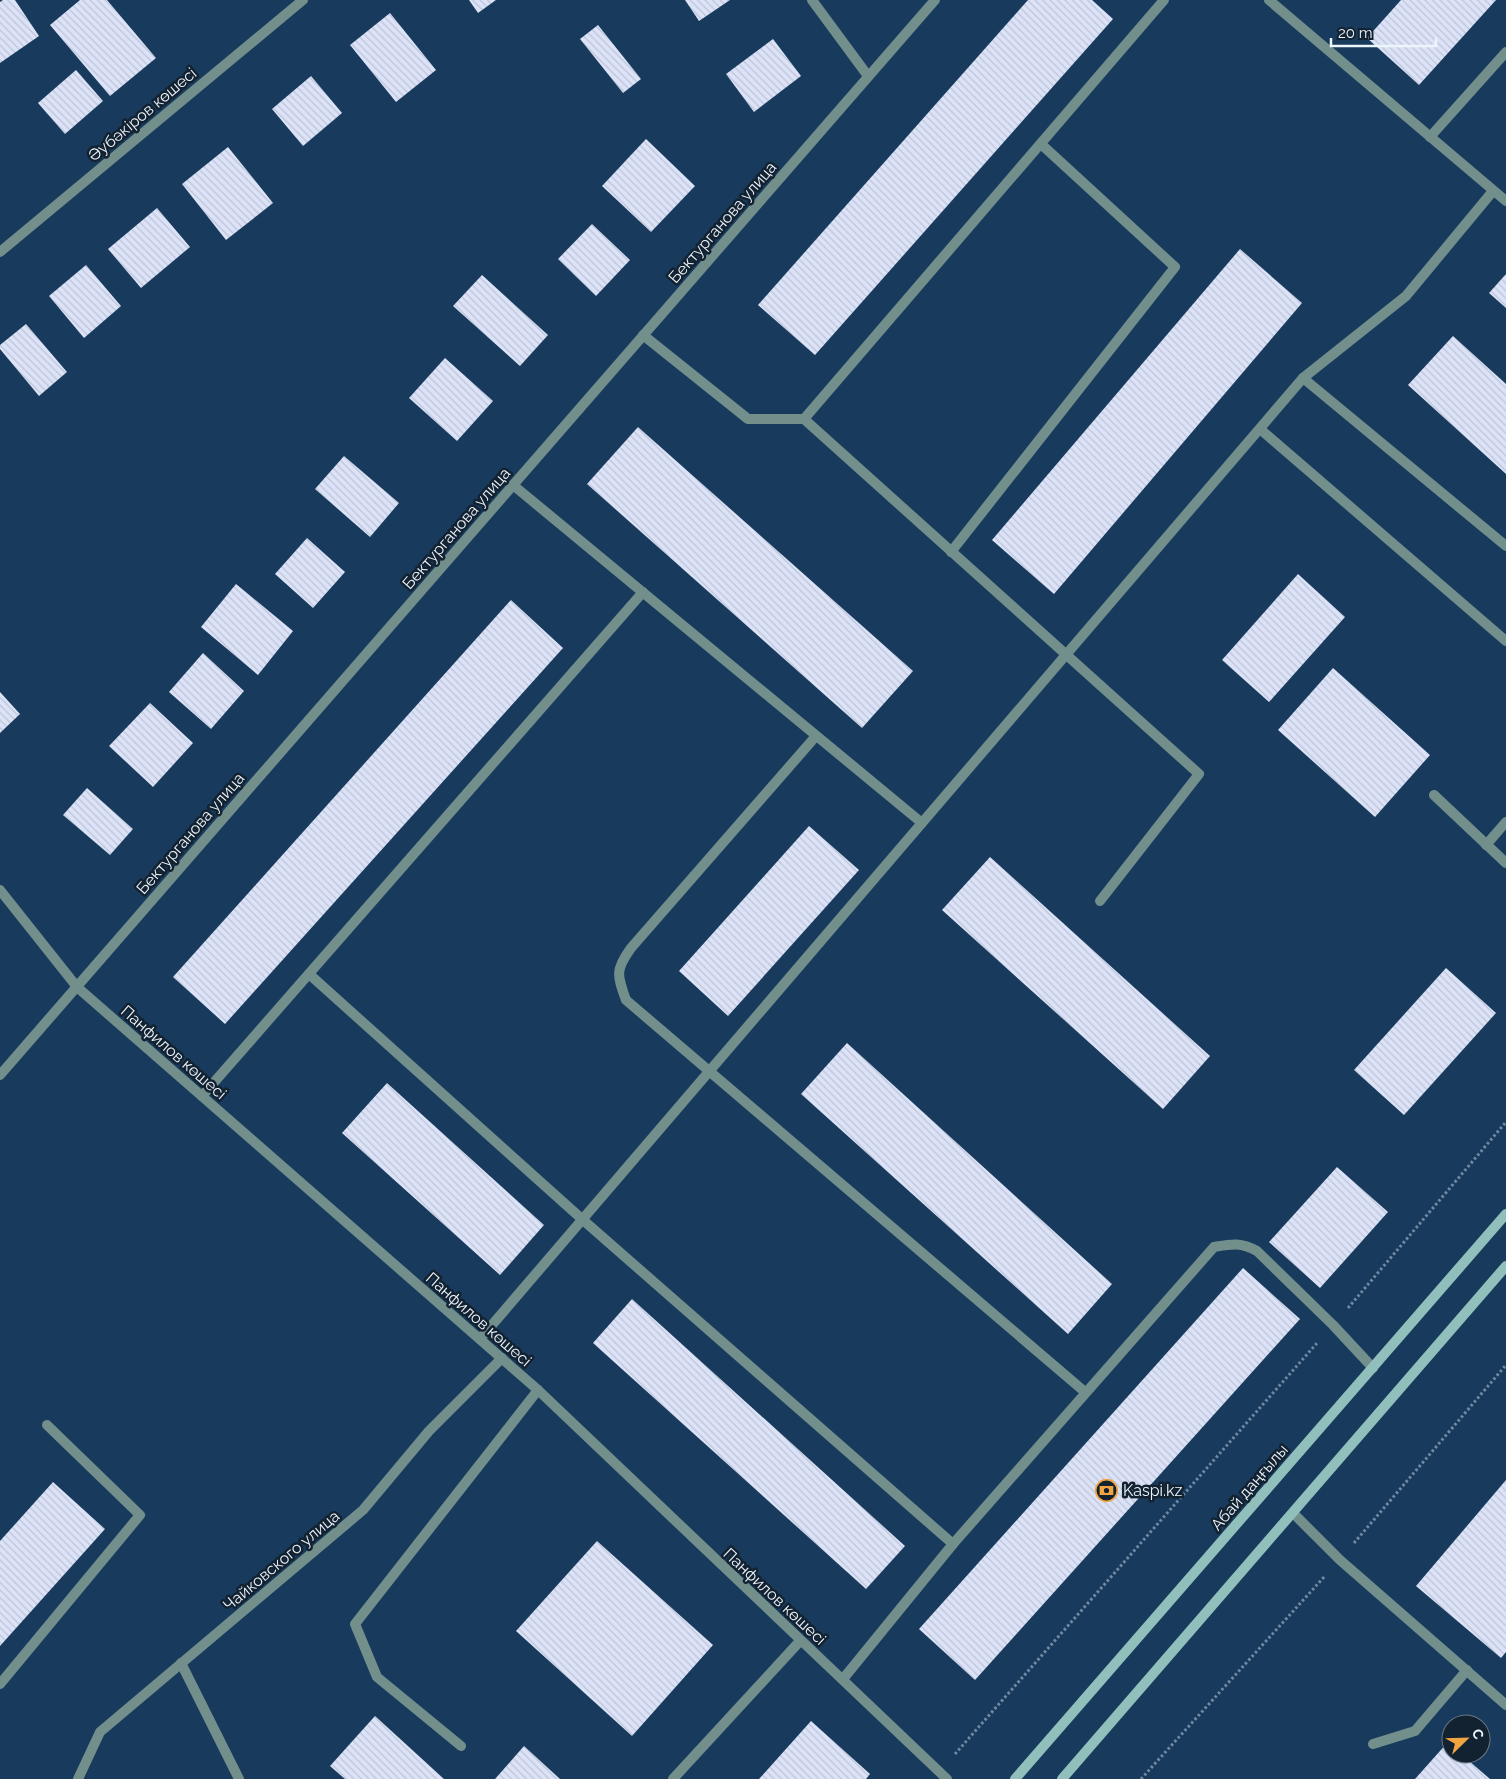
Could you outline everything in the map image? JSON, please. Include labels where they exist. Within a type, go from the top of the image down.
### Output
[{"type":"main road","name":"Абай даңғылы","points":[[1015,1779],[1506,1214]]},
{"type":"main road","points":[[1062,1779],[1506,1266]]},
{"type":"street","name":"Әубәкіров көшесі","points":[[0,252],[304,0]]},
{"type":"street","points":[[812,0],[868,76]]},
{"type":"street","name":"Бектурганова улица","points":[[0,1074],[935,0]]},
{"type":"street","points":[[804,419],[1164,0]]},
{"type":"street","points":[[1269,0],[1506,201]]},
{"type":"street","points":[[1430,137],[1506,52]]},
{"type":"street","points":[[951,552],[1175,266],[1040,144]]},
{"type":"street","points":[[480,1339],[1303,378],[1406,296],[1493,191]]},
{"type":"street","points":[[643,335],[748,419],[804,419],[1199,774],[1100,901]]},
{"type":"street","points":[[1303,378],[1506,546]]},
{"type":"street","points":[[1260,429],[1506,641]]},
{"type":"street","points":[[513,485],[922,823]]},
{"type":"street","points":[[202,1096],[643,592]]},
{"type":"street","points":[[816,736],[630,948],[620,964],[619,981],[626,1000],[1085,1392]]},
{"type":"street","points":[[1434,795],[1506,863]]},
{"type":"street","points":[[1486,845],[1506,822]]},
{"type":"street","name":"Панфилов көшесі","points":[[0,890],[77,986],[538,1390],[943,1775]]},
{"type":"street","points":[[309,974],[583,1220],[953,1544]]},
{"type":"street","points":[[843,1679],[953,1544],[1214,1247],[1244,1244],[1257,1251],[1333,1325],[1373,1368]]},
{"type":"street","name":"Чайковского улица","points":[[78,1779],[100,1732],[364,1510],[429,1431],[502,1358]]},
{"type":"street","points":[[461,1746],[377,1677],[355,1624],[538,1390]]},
{"type":"street","points":[[0,1684],[140,1515],[47,1425]]},
{"type":"street","points":[[1293,1513],[1340,1560],[1506,1705]]},
{"type":"street","points":[[673,1779],[800,1641]]},
{"type":"street","points":[[181,1663],[239,1779]]},
{"type":"street","points":[[1373,1744],[1415,1731],[1467,1670]]},
{"type":"path","points":[[943,1775],[1333,1325],[1506,1122]]},
{"type":"path","points":[[1141,1779],[1340,1560],[1506,1364]]},
{"type":"building","points":[[3,0],[15,0],[39,36],[0,63],[0,2]]},
{"type":"building","points":[[80,0],[107,0],[156,58],[110,96],[50,25]]},
{"type":"building","points":[[469,0],[496,0],[478,13]]},
{"type":"building","points":[[685,0],[730,0],[699,21]]},
{"type":"building","points":[[1028,0],[1092,0],[1113,19],[815,355],[758,305]]},
{"type":"building","points":[[1401,0],[1496,0],[1419,85],[1367,38]]},
{"type":"building","points":[[390,13],[436,70],[396,102],[350,45]]},
{"type":"building","points":[[598,25],[641,79],[623,93],[580,39]]},
{"type":"building","points":[[773,39],[801,76],[754,112],[726,74]]},
{"type":"building","points":[[76,70],[103,101],[65,134],[38,103]]},
{"type":"building","points":[[311,76],[342,113],[303,146],[272,109]]},
{"type":"building","points":[[646,139],[695,186],[651,232],[602,186]]},
{"type":"building","points":[[228,147],[273,203],[226,240],[182,184]]},
{"type":"building","points":[[157,208],[190,247],[141,288],[108,249]]},
{"type":"building","points":[[592,224],[630,260],[596,296],[558,259]]},
{"type":"building","points":[[1240,249],[1302,303],[1054,594],[992,540]]},
{"type":"building","points":[[86,265],[121,306],[84,338],[49,296]]},
{"type":"building","points":[[1506,274],[1506,308],[1489,293]]},
{"type":"building","points":[[482,275],[548,335],[520,366],[453,306]]},
{"type":"building","points":[[26,324],[67,372],[39,396],[0,349],[0,345]]},
{"type":"building","points":[[1453,336],[1506,384],[1506,474],[1408,385]]},
{"type":"building","points":[[445,358],[493,401],[457,441],[409,398]]},
{"type":"building","points":[[638,427],[913,671],[862,728],[587,484]]},
{"type":"building","points":[[344,456],[399,503],[370,537],[315,489]]},
{"type":"building","points":[[307,538],[345,572],[313,608],[275,574]]},
{"type":"building","points":[[1298,574],[1345,617],[1269,702],[1222,660]]},
{"type":"building","points":[[236,584],[293,631],[258,675],[201,627]]},
{"type":"building","points":[[511,600],[563,648],[225,1024],[173,977]]},
{"type":"building","points":[[203,653],[244,691],[211,729],[169,692]]},
{"type":"building","points":[[1333,668],[1430,755],[1375,817],[1278,730]]},
{"type":"building","points":[[0,692],[20,714],[0,733]]},
{"type":"building","points":[[150,703],[193,743],[153,787],[109,746]]},
{"type":"building","points":[[87,788],[133,829],[110,855],[63,815]]},
{"type":"building","points":[[809,826],[859,870],[728,1016],[679,971]]},
{"type":"building","points":[[990,857],[1210,1056],[1163,1109],[942,910]]},
{"type":"building","points":[[1446,968],[1496,1013],[1404,1115],[1354,1070]]},
{"type":"building","points":[[847,1043],[1112,1284],[1068,1334],[801,1094]]},
{"type":"building","points":[[387,1083],[544,1225],[500,1275],[342,1133]]},
{"type":"building","points":[[1337,1167],[1388,1212],[1320,1288],[1269,1242]]},
{"type":"building","points":[[1243,1268],[1300,1319],[975,1680],[919,1629]]},
{"type":"building","points":[[632,1299],[905,1546],[866,1589],[593,1343]]},
{"type":"building","points":[[1506,1480],[1506,1652],[1501,1658],[1416,1586]]},
{"type":"building","points":[[53,1482],[105,1529],[0,1646],[0,1541]]},
{"type":"building","points":[[597,1541],[713,1645],[632,1736],[516,1631]]},
{"type":"building","points":[[375,1716],[444,1779],[345,1779],[330,1766]]},
{"type":"building","points":[[811,1721],[870,1774],[866,1779],[759,1779]]},
{"type":"building","points":[[524,1746],[560,1779],[495,1779]]},
{"type":"building","points":[[1441,1750],[1441,1764],[1473,1764],[1490,1779],[1415,1779]]},
{"type":"place","name":"Kaspi.kz","points":[[1107,1490]]}]
